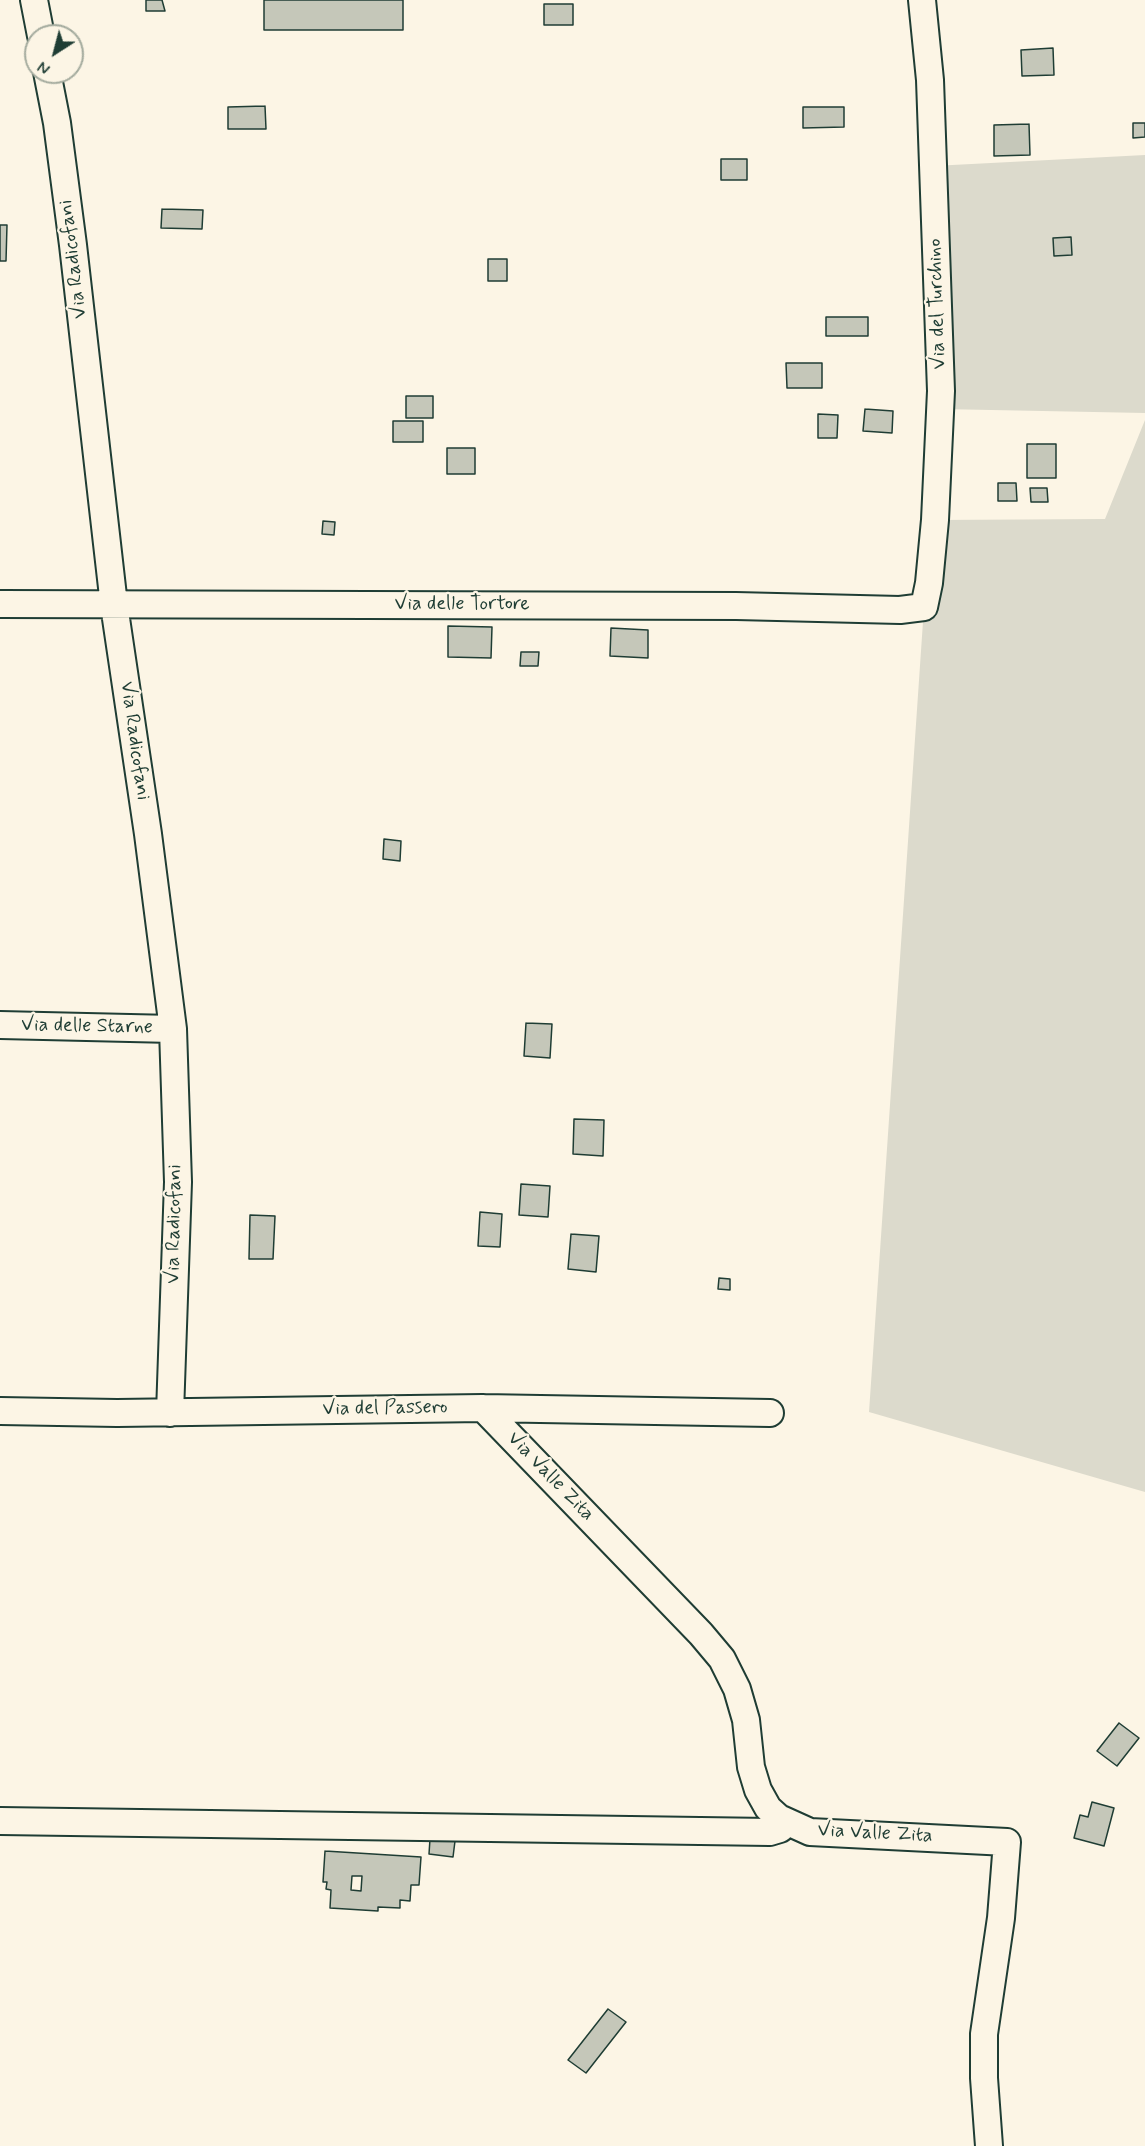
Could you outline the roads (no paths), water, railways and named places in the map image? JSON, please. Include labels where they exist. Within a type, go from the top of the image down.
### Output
[{"type":"street","points":[[34,0],[39,24]]},
{"type":"street","name":"Via del Turchino","points":[[922,0],[930,80],[941,391],[935,520],[929,583],[924,607]]},
{"type":"street","name":"Via Radicofani","points":[[49,84],[57,123],[74,252],[114,604],[148,834],[173,1029],[178,1182],[170,1413]]},
{"type":"street","name":"Via delle Tortore","points":[[0,604],[736,606],[900,610],[924,607]]},
{"type":"street","name":"Via delle Starne","points":[[0,1025],[173,1029]]},
{"type":"street","name":"Via del Passero","points":[[0,1411],[170,1413],[483,1407],[770,1413]]},
{"type":"street","name":"Via Valle Zita","points":[[483,1407],[701,1634],[722,1659],[737,1689],[746,1720],[751,1767],[758,1790],[768,1808],[787,1823],[810,1832],[1007,1842],[1001,1918],[984,2034],[984,2078],[989,2146]]},
{"type":"street","points":[[0,1821],[770,1832],[780,1829],[787,1823]]}]
